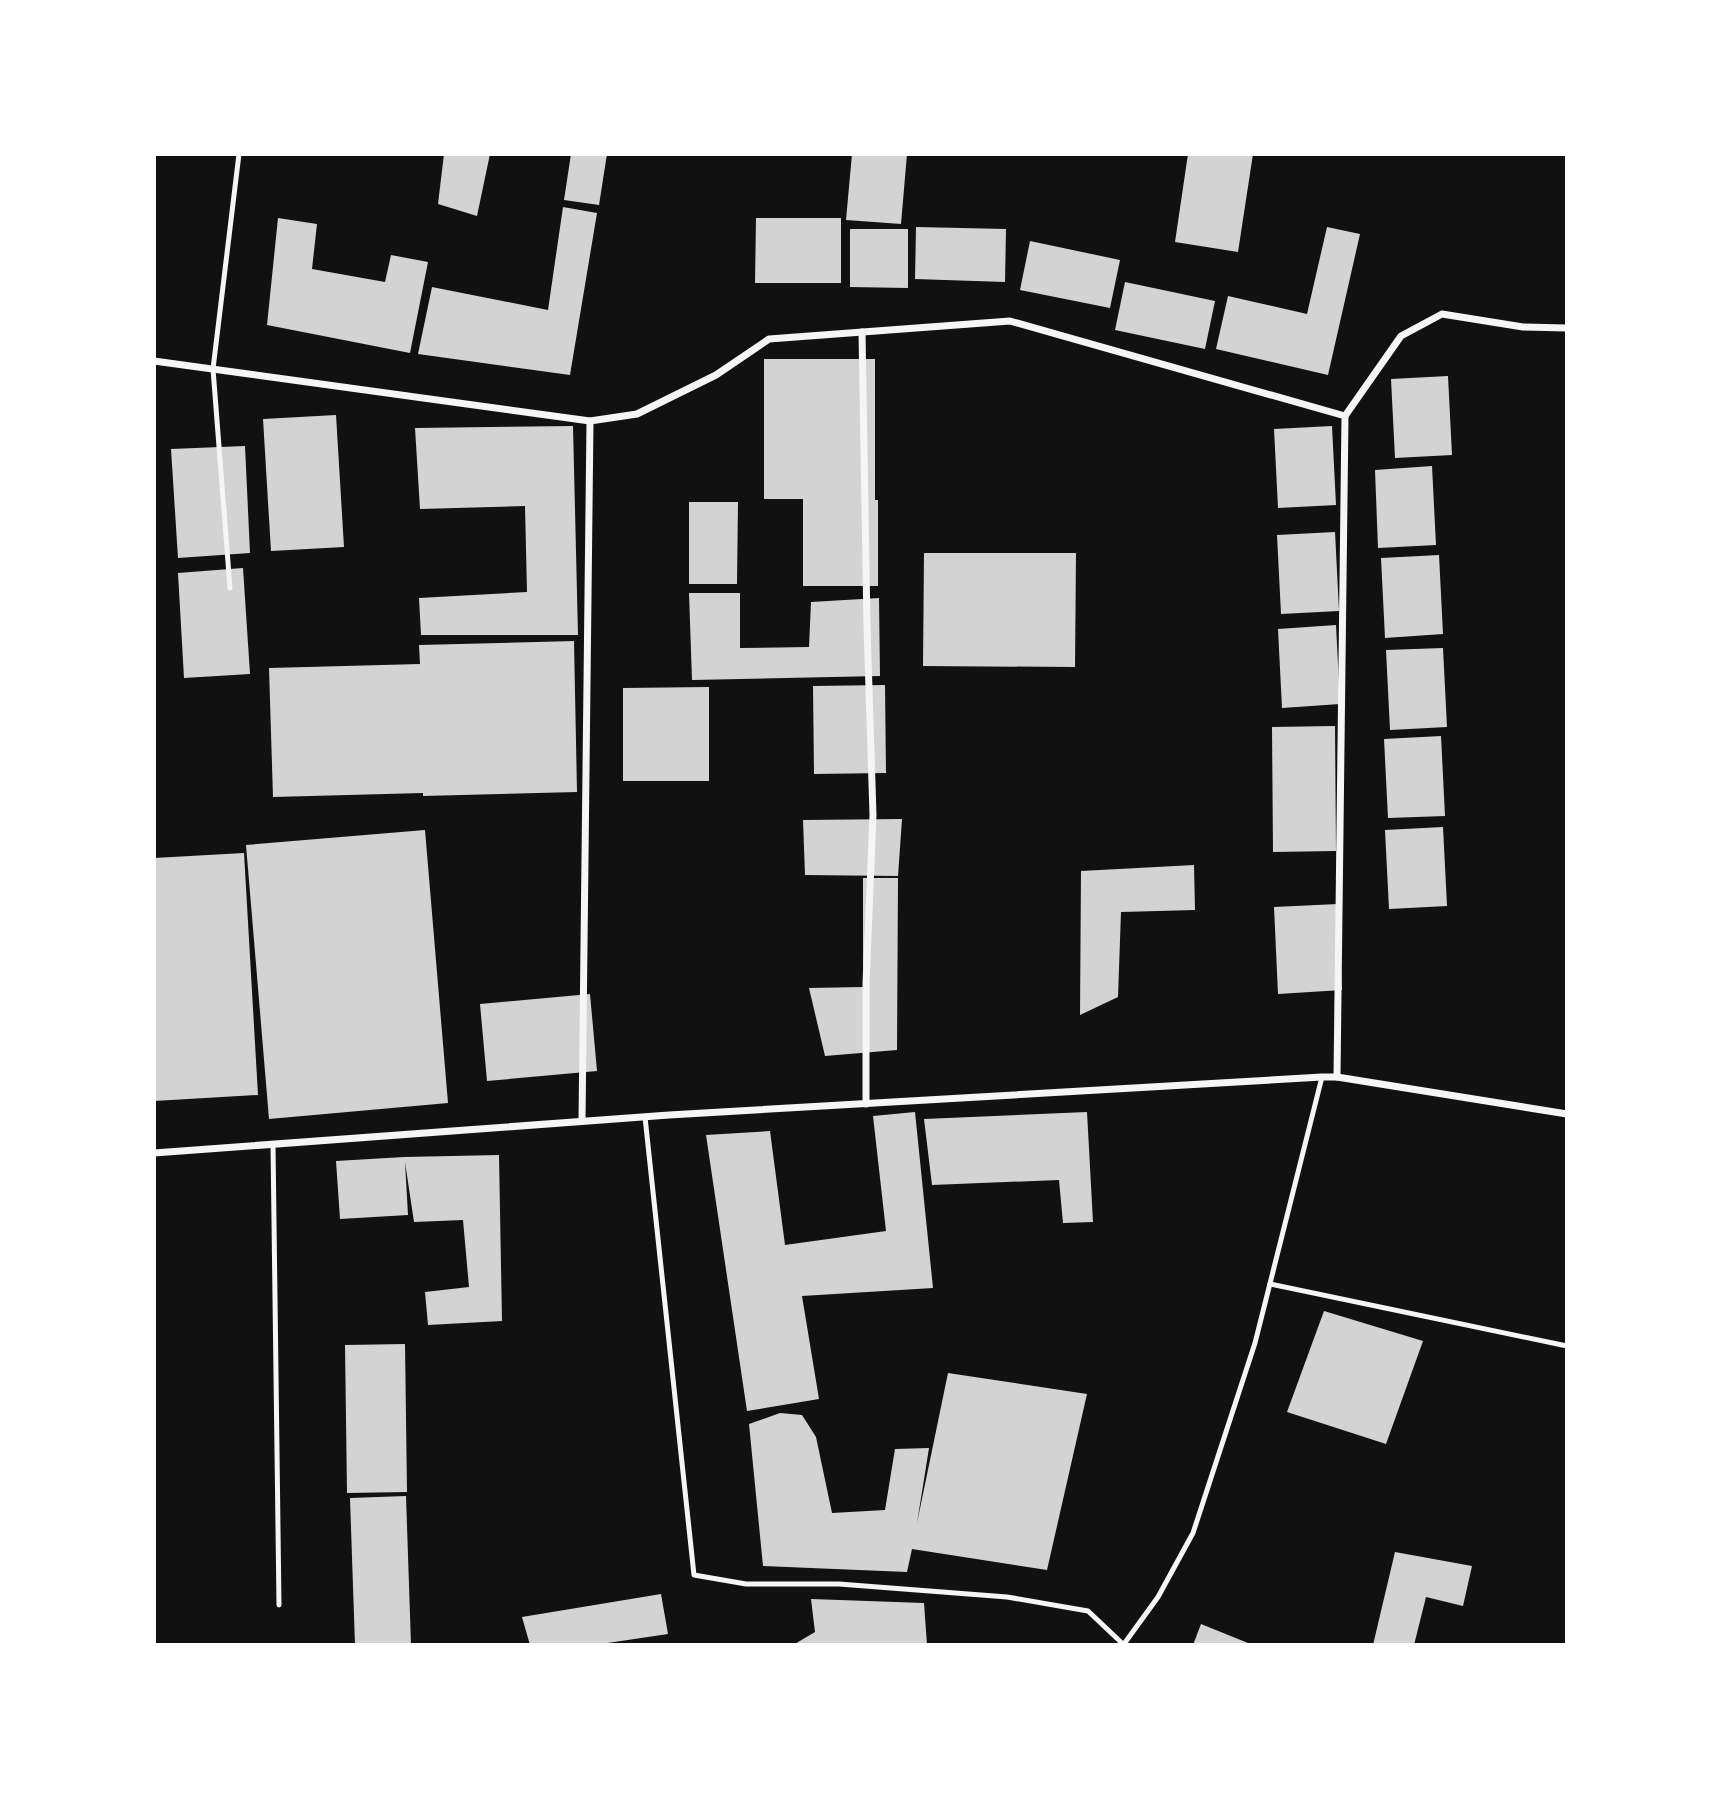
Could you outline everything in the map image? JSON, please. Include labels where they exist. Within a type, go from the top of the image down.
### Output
[{"type":"street","points":[[1337,1077],[1345,416],[1401,336],[1442,314],[1523,327],[1567,328]]},
{"type":"street","points":[[154,361],[590,421],[637,414],[716,375],[769,339],[1010,321],[1345,416]]},
{"type":"street","points":[[862,332],[873,815],[866,984],[866,1104]]},
{"type":"street","points":[[582,1121],[590,421]]},
{"type":"street","points":[[154,1153],[582,1121],[1322,1077],[1337,1077],[1567,1114]]},
{"type":"lane","points":[[230,588],[213,369],[239,154]]},
{"type":"lane","points":[[645,1117],[694,1575],[746,1584],[839,1584],[1007,1597],[1088,1611],[1124,1645],[1158,1597],[1192,1533],[1255,1343],[1322,1077]]},
{"type":"lane","points":[[273,1144],[279,1605]]},
{"type":"lane","points":[[1270,1284],[1567,1346]]},
{"type":"building","points":[[444,154],[490,154],[477,216],[438,204]]},
{"type":"building","points":[[571,154],[607,154],[599,205],[564,200]]},
{"type":"building","points":[[852,154],[907,154],[901,224],[846,220]]},
{"type":"building","points":[[1188,154],[1253,154],[1238,252],[1175,242]]},
{"type":"building","points":[[563,207],[597,213],[570,375],[418,354],[432,287],[548,310]]},
{"type":"building","points":[[278,218],[317,224],[312,269],[385,282],[391,255],[428,262],[410,353],[267,325]]},
{"type":"building","points":[[756,218],[841,218],[841,283],[755,283]]},
{"type":"building","points":[[916,227],[1006,229],[1005,282],[915,279]]},
{"type":"building","points":[[1327,227],[1360,234],[1328,375],[1216,349],[1228,296],[1307,314]]},
{"type":"building","points":[[850,229],[908,229],[908,288],[850,287]]},
{"type":"building","points":[[1030,241],[1120,260],[1110,308],[1020,290]]},
{"type":"building","points":[[1125,282],[1215,301],[1205,349],[1115,330]]},
{"type":"building","points":[[764,359],[875,359],[878,586],[803,586],[803,499],[764,499]]},
{"type":"building","points":[[1448,376],[1452,455],[1395,458],[1391,379]]},
{"type":"building","points":[[336,415],[344,547],[271,551],[263,419]]},
{"type":"building","points":[[573,426],[578,635],[421,635],[419,598],[527,592],[525,506],[420,509],[415,428]]},
{"type":"building","points":[[1332,426],[1336,505],[1278,508],[1274,429]]},
{"type":"building","points":[[245,446],[250,553],[178,558],[171,449]]},
{"type":"building","points":[[1432,466],[1436,545],[1378,548],[1375,470]]},
{"type":"building","points":[[689,502],[738,502],[737,584],[689,584]]},
{"type":"building","points":[[1335,532],[1339,611],[1281,614],[1277,535]]},
{"type":"building","points":[[924,553],[1076,553],[1075,667],[923,666]]},
{"type":"building","points":[[1439,555],[1443,634],[1385,638],[1381,558]]},
{"type":"building","points":[[243,568],[250,674],[184,678],[178,573]]},
{"type":"building","points":[[689,593],[740,593],[740,648],[809,647],[811,602],[879,598],[880,676],[692,680]]},
{"type":"building","points":[[1336,625],[1340,704],[1282,708],[1278,629]]},
{"type":"building","points":[[574,641],[577,792],[273,797],[269,668],[420,664],[419,645]]},
{"type":"building","points":[[1443,648],[1447,727],[1390,730],[1386,650]]},
{"type":"building","points":[[885,685],[886,773],[814,774],[813,686]]},
{"type":"building","points":[[709,687],[709,781],[623,781],[623,688]]},
{"type":"building","points":[[1335,726],[1336,851],[1273,852],[1272,727]]},
{"type":"building","points":[[1441,736],[1445,816],[1388,818],[1384,739]]},
{"type":"building","points":[[902,819],[898,876],[805,875],[803,820]]},
{"type":"building","points":[[1443,827],[1447,906],[1389,909],[1385,830]]},
{"type":"building","points":[[425,830],[448,1103],[269,1119],[246,845]]},
{"type":"building","points":[[244,853],[258,1095],[154,1101],[154,858]]},
{"type":"building","points":[[1194,865],[1195,910],[1121,912],[1118,997],[1080,1015],[1081,871]]},
{"type":"building","points":[[863,878],[898,878],[897,1050],[825,1056],[809,988],[863,987]]},
{"type":"building","points":[[1338,904],[1342,990],[1278,994],[1274,907]]},
{"type":"building","points":[[590,994],[597,1071],[487,1081],[480,1004]]},
{"type":"building","points":[[915,1112],[933,1288],[802,1296],[819,1399],[747,1411],[706,1135],[770,1131],[785,1245],[886,1231],[873,1116]]},
{"type":"building","points":[[1087,1112],[1093,1222],[1063,1223],[1059,1180],[932,1185],[924,1119]]},
{"type":"building","points":[[499,1155],[502,1321],[428,1325],[425,1292],[469,1287],[463,1220],[414,1222],[405,1162],[408,1215],[340,1219],[336,1161]]},
{"type":"building","points":[[1324,1311],[1423,1341],[1386,1444],[1287,1412]]},
{"type":"building","points":[[405,1344],[407,1492],[347,1493],[345,1345]]},
{"type":"building","points":[[948,1373],[1087,1394],[1047,1570],[912,1549],[907,1572],[763,1566],[749,1424],[780,1413],[802,1415],[816,1437],[832,1513],[885,1510],[895,1449],[929,1448],[917,1523]]},
{"type":"building","points":[[406,1496],[411,1645],[355,1645],[350,1498]]},
{"type":"building","points":[[1395,1552],[1472,1566],[1463,1606],[1426,1597],[1414,1645],[1373,1645]]},
{"type":"building","points":[[661,1594],[668,1634],[594,1645],[530,1645],[522,1617]]},
{"type":"building","points":[[811,1599],[924,1603],[927,1645],[793,1645],[815,1632]]},
{"type":"building","points":[[1201,1624],[1253,1645],[1193,1645]]}]
